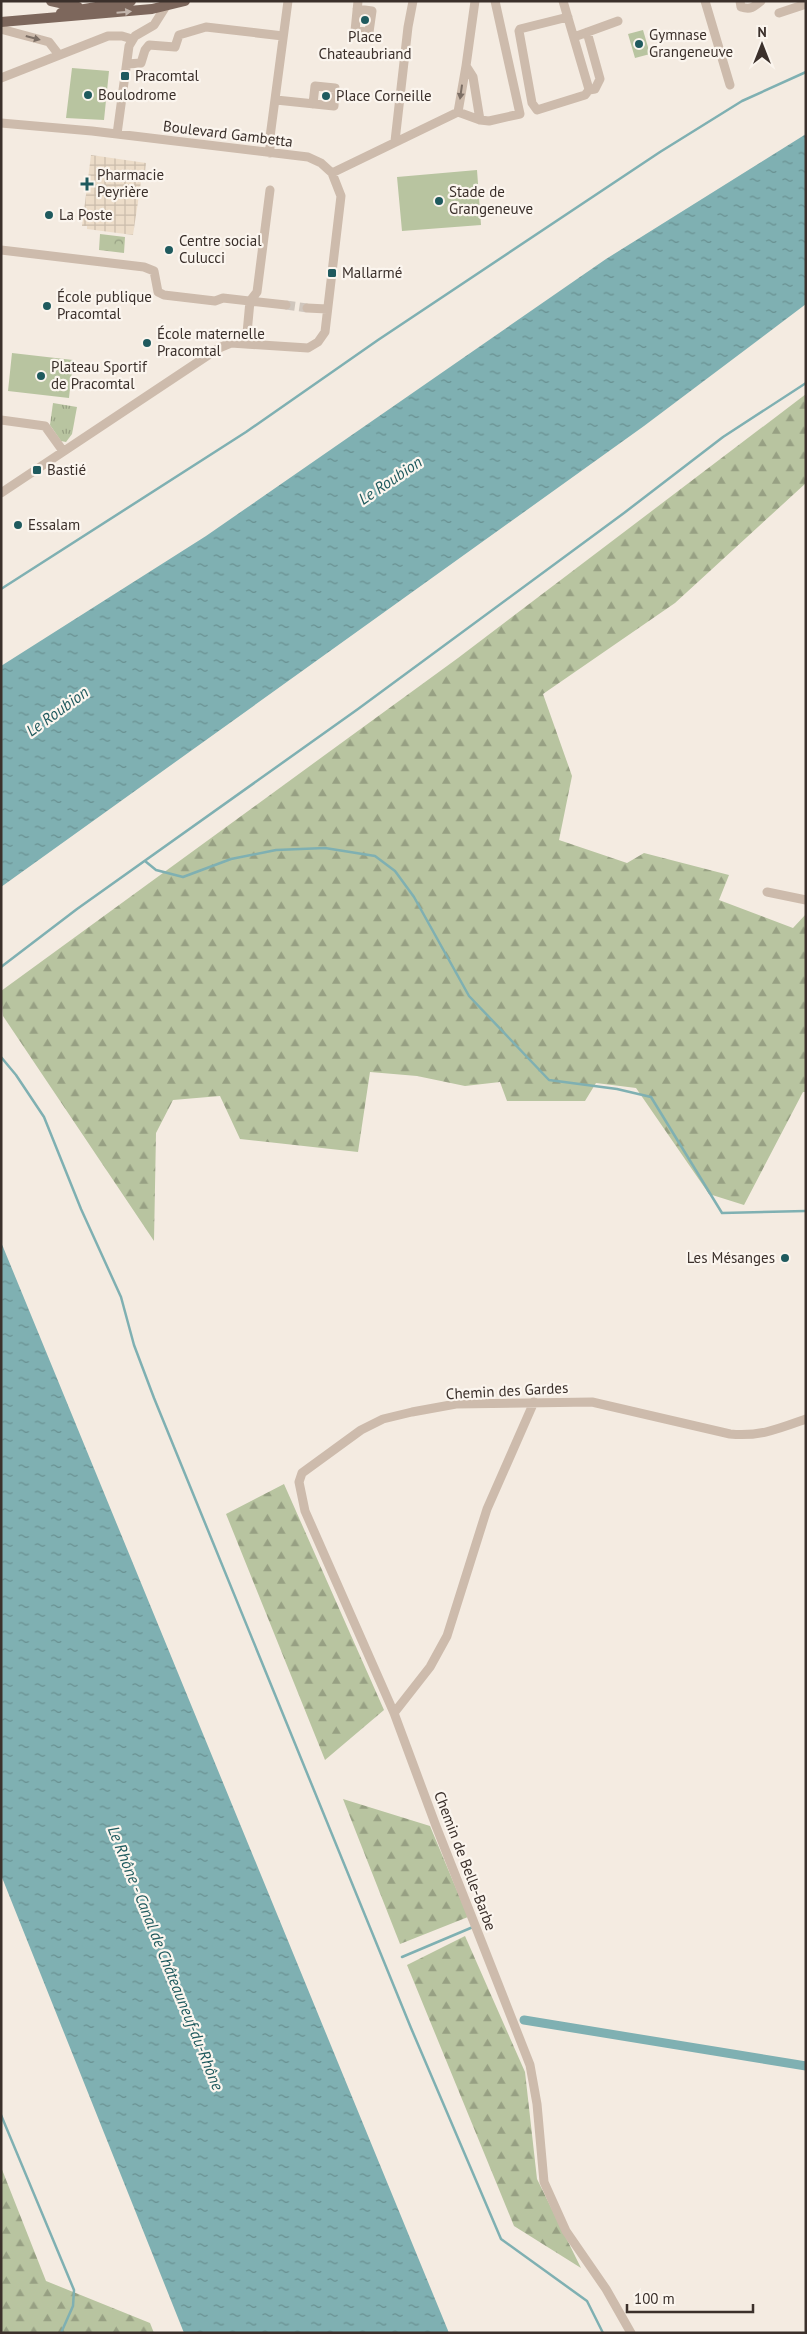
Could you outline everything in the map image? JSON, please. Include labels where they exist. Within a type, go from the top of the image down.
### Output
[{"type":"main road","points":[[51,1],[81,8]]},
{"type":"main road","points":[[41,18],[81,8],[131,1]]},
{"type":"main road","points":[[1,22],[93,15],[166,6],[185,1]]},
{"type":"street","points":[[270,154],[288,1]]},
{"type":"street","points":[[395,141],[408,27],[414,1]]},
{"type":"street","points":[[458,112],[476,1]]},
{"type":"street","points":[[1,493],[219,348],[231,343],[308,348],[318,342],[326,332],[327,309],[341,202],[337,181],[332,173],[458,112],[485,121],[520,114],[495,1]]},
{"type":"street","points":[[563,1],[589,90]]},
{"type":"street","points":[[705,1],[730,85]]},
{"type":"street","points":[[740,1],[741,7],[748,9],[761,1]]},
{"type":"street","points":[[779,14],[806,4]]},
{"type":"street","points":[[117,134],[126,64],[132,39],[154,25],[166,6]]},
{"type":"street","points":[[568,17],[519,31],[532,103],[537,110],[585,95],[589,90],[595,89],[600,79],[587,32]]},
{"type":"street","points":[[574,37],[618,21]]},
{"type":"street","points":[[126,64],[141,63],[144,50],[149,45],[176,47],[179,35],[198,28],[206,27],[283,36]]},
{"type":"street","points":[[1,29],[48,42],[54,46],[59,56]]},
{"type":"street","points":[[1,78],[108,36],[122,36],[132,39]]},
{"type":"street","points":[[466,66],[473,77],[485,121]]},
{"type":"street","points":[[276,100],[313,104]]},
{"type":"street","name":"Boulevard Gambetta","points":[[1,123],[117,134],[270,154],[308,157],[321,163],[332,173]]},
{"type":"street","points":[[246,344],[250,301],[257,292],[270,190]]},
{"type":"street","points":[[1,250],[144,267],[154,271],[158,292],[164,295],[215,301],[223,298],[286,305]]},
{"type":"street","points":[[307,308],[327,309]]},
{"type":"street","points":[[1,420],[45,426],[63,451]]},
{"type":"street","points":[[766,892],[806,900]]},
{"type":"street","points":[[394,1713],[430,1667],[447,1636],[487,1509],[534,1402]]},
{"type":"street","name":"Chemin des Gardes","points":[[394,1713],[304,1512],[299,1482],[302,1473],[361,1430],[382,1419],[456,1404],[534,1402],[592,1402],[610,1404],[730,1434],[749,1436],[768,1432],[806,1419]]},
{"type":"street","name":"Chemin de Belle-Barbe","points":[[394,1713],[436,1826],[530,2065],[537,2104],[544,2182],[566,2231],[606,2289],[631,2333]]},
{"type":"green space","name":"Gymnase Grangeneuve","points":[[643,30],[650,54],[635,58],[628,34]]},
{"type":"green space","name":"Boulodrome","points":[[72,68],[109,71],[104,120],[66,118]]},
{"type":"green space","name":"Stade de Grangeneuve","points":[[477,170],[481,225],[402,231],[397,177]]},
{"type":"green space","points":[[100,234],[125,237],[124,253],[99,250]]},
{"type":"green space","name":"Plateau Sportif de Pracomtal","points":[[12,353],[73,360],[69,398],[8,391]]},
{"type":"green space","points":[[806,394],[806,483],[675,603],[543,694],[572,776],[559,840],[627,863],[644,853],[729,875],[719,900],[793,928],[806,914],[806,1092],[803,1092],[744,1205],[709,1194],[636,1088],[596,1083],[585,1101],[507,1101],[500,1082],[465,1086],[417,1076],[370,1072],[358,1152],[240,1139],[220,1096],[173,1100],[156,1133],[154,1241],[3,1016],[1,991],[458,658]]},
{"type":"green space","points":[[53,403],[77,407],[72,434],[66,442],[61,441],[50,425]]},
{"type":"green space","points":[[284,1484],[384,1710],[325,1760],[226,1514]]},
{"type":"green space","points":[[343,1799],[430,1826],[468,1917],[400,1944]]},
{"type":"green space","points":[[465,1936],[525,2072],[537,2179],[581,2268],[514,2226],[407,1965]]},
{"type":"green space","points":[[1,2167],[46,2281],[150,2323],[154,2333],[1,2333]]},
{"type":"shaded area","points":[[91,155],[146,163],[144,182],[141,182],[133,235],[87,229],[87,226],[82,226]]},
{"type":"water","name":"Le Roubion","points":[[806,134],[806,304],[644,426],[1,887],[1,666],[206,536],[606,259]]},
{"type":"water","name":"Le Rhône - Canal de Châteauneuf-du-Rhône","points":[[1,1242],[449,2333],[184,2333],[1,1875]]},
{"type":"waterway","points":[[1,589],[246,432],[378,340],[660,152],[742,101],[806,72]]},
{"type":"waterway","points":[[1,967],[77,909],[358,709],[624,513],[723,437],[806,383]]},
{"type":"waterway","points":[[145,861],[156,870],[183,877],[231,859],[276,850],[325,848],[375,856],[395,871],[414,897],[469,996],[549,1080],[617,1089],[651,1097],[722,1213],[806,1211]]},
{"type":"waterway","points":[[1,1057],[16,1075],[44,1117],[81,1209],[121,1297],[134,1345],[154,1398],[411,2028],[501,2239],[587,2301],[603,2333]]},
{"type":"waterway","points":[[402,1957],[473,1927]]},
{"type":"waterway","points":[[524,2020],[806,2066]]},
{"type":"waterway","points":[[1,2115],[74,2290],[73,2306],[61,2333]]},
{"type":"tunnel","points":[[286,305],[307,308]]},
{"type":"place","name":"Place Chateaubriand","points":[[365,20]]},
{"type":"place","name":"Gymnase Grangeneuve","points":[[639,44]]},
{"type":"place","name":"Pracomtal","points":[[125,76]]},
{"type":"place","name":"Boulodrome","points":[[88,95]]},
{"type":"place","name":"Place Corneille","points":[[326,96]]},
{"type":"place","name":"Pharmacie Peyrière","points":[[87,184]]},
{"type":"place","name":"Stade de Grangeneuve","points":[[439,201]]},
{"type":"place","name":"La Poste","points":[[49,215]]},
{"type":"place","name":"Centre social Culucci","points":[[169,250]]},
{"type":"place","name":"Mallarmé","points":[[332,273]]},
{"type":"place","name":"École publique Pracomtal","points":[[47,306]]},
{"type":"place","name":"École maternelle Pracomtal","points":[[147,343]]},
{"type":"place","name":"Plateau Sportif de Pracomtal","points":[[41,376]]},
{"type":"place","name":"Bastié","points":[[37,470]]},
{"type":"place","name":"Essalam","points":[[18,525]]},
{"type":"place","name":"Les Mésanges","points":[[785,1258]]}]
